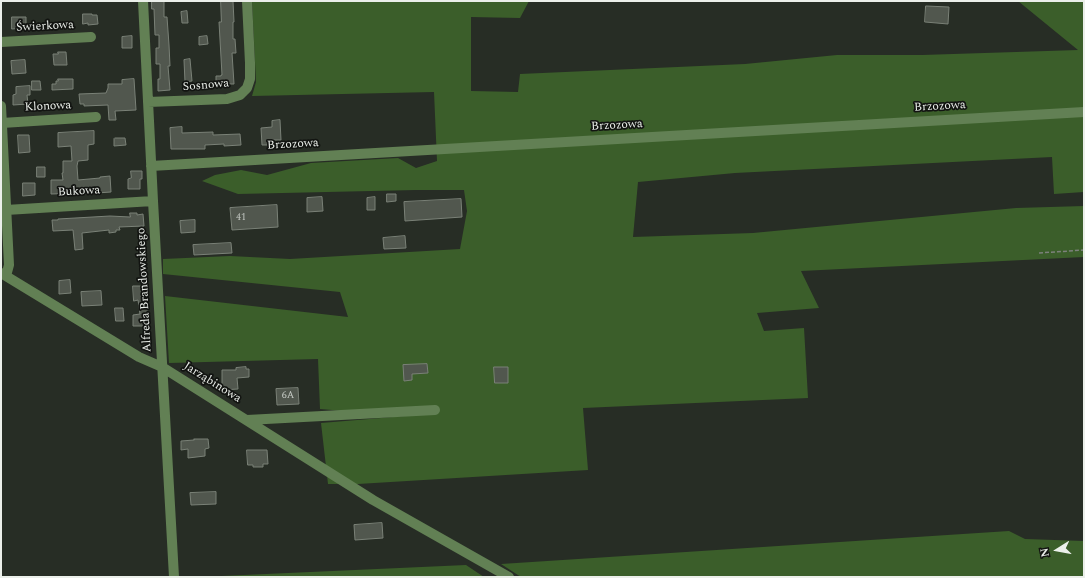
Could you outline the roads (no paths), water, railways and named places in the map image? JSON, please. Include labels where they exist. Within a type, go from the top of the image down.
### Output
[{"type":"street","name":"Alfreda Brandowskiego","points":[[143,1],[174,577]]},
{"type":"street","name":"Sosnowa","points":[[148,102],[227,99],[240,94],[247,88],[250,79],[247,1]]},
{"type":"street","name":"Świerkowa","points":[[1,42],[91,37]]},
{"type":"street","points":[[1,106],[9,265],[4,275]]},
{"type":"street","name":"Brzozowa","points":[[151,166],[1084,112]]},
{"type":"street","name":"Klonowa","points":[[2,123],[96,117]]},
{"type":"street","name":"Bukowa","points":[[6,210],[153,201]]},
{"type":"street","name":"Jarząbinowa","points":[[4,275],[139,356],[162,367],[247,420],[435,410]]},
{"type":"street","points":[[247,420],[373,500],[509,577]]}]
